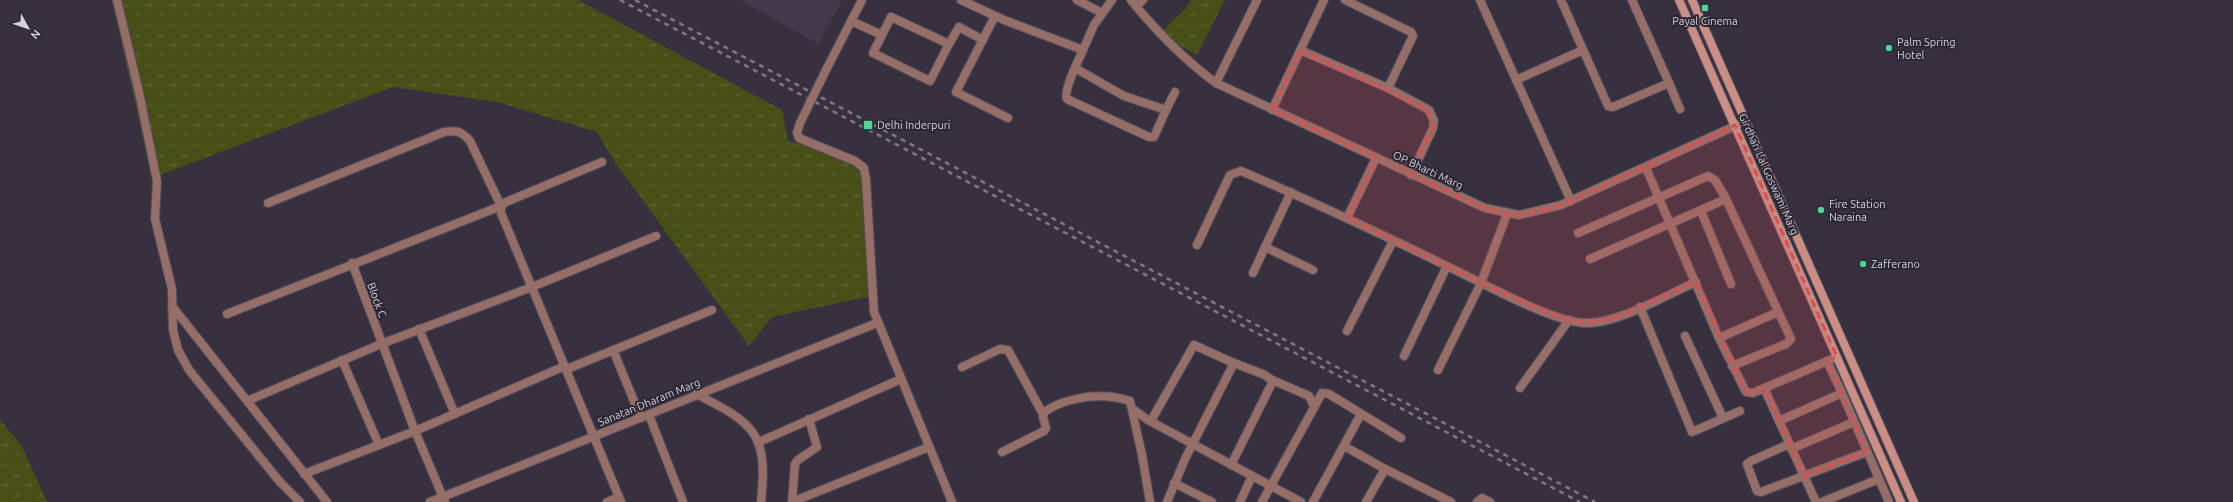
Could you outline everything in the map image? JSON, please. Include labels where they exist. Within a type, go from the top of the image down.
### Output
[{"type":"main road","name":"Girdhari Lal Goswami Marg","points":[[1679,0],[1901,502]]},
{"type":"main road","name":"Girdhari Lal Goswami Marg","points":[[1692,0],[1914,502]]},
{"type":"street","points":[[117,0],[139,92],[157,181],[155,219],[172,289],[173,330],[181,357],[280,482],[300,502]]},
{"type":"street","points":[[862,0],[800,123],[797,133],[800,138],[855,161],[864,168],[866,180],[872,302],[877,323],[952,502]]},
{"type":"street","points":[[961,0],[995,16],[1083,50]]},
{"type":"street","points":[[978,8],[982,0]]},
{"type":"street","points":[[1077,0],[1102,14]]},
{"type":"street","points":[[1112,0],[1094,25],[1065,95],[1067,99],[1149,137],[1155,136],[1175,92]]},
{"type":"street","points":[[1133,3],[1143,0]]},
{"type":"street","points":[[1216,83],[1257,0]]},
{"type":"street","points":[[1272,110],[1324,0]]},
{"type":"street","points":[[1345,0],[1411,32],[1413,36],[1388,88]]},
{"type":"street","points":[[1480,0],[1571,201]]},
{"type":"street","points":[[1561,0],[1607,105],[1610,107],[1668,83]]},
{"type":"street","points":[[1632,0],[1680,109]]},
{"type":"street","name":"OP Bharti Marg","points":[[1133,3],[1159,34],[1187,61],[1216,83],[1411,175],[1485,208],[1507,214],[1519,215],[1571,201],[1746,121]]},
{"type":"street","points":[[995,16],[956,92],[1008,118]]},
{"type":"street","points":[[949,44],[891,17],[872,54],[930,81],[959,27],[983,40]]},
{"type":"street","points":[[852,20],[882,35]]},
{"type":"street","points":[[1300,50],[1388,88],[1429,110],[1434,121],[1433,128],[1411,175]]},
{"type":"street","points":[[1516,80],[1583,50]]},
{"type":"street","points":[[1075,68],[1124,96],[1166,110]]},
{"type":"street","points":[[268,203],[444,132],[456,130],[463,133],[470,142],[501,206],[504,222],[595,436],[620,500],[607,502]]},
{"type":"street","points":[[1347,218],[1376,158]]},
{"type":"street","points":[[227,314],[352,263],[501,206],[506,202],[602,162]]},
{"type":"street","points":[[1646,168],[1719,338],[1746,392],[1753,393],[1837,357]]},
{"type":"street","points":[[1197,245],[1230,175],[1233,172],[1241,171],[1291,192],[1481,282],[1569,320],[1585,324],[1597,323],[1616,318],[1696,282]]},
{"type":"street","points":[[1578,233],[1708,176],[1715,180],[1726,199],[1790,336],[1789,342],[1732,366]]},
{"type":"street","points":[[1253,273],[1291,192]]},
{"type":"street","points":[[1590,259],[1671,225],[1726,199]]},
{"type":"street","points":[[1701,211],[1731,284]]},
{"type":"street","points":[[1438,370],[1481,282],[1507,214]]},
{"type":"street","points":[[247,401],[381,344],[532,287],[656,236]]},
{"type":"street","points":[[1347,331],[1394,241]]},
{"type":"street","points":[[1266,247],[1313,270]]},
{"type":"street","name":"Block C","points":[[352,263],[381,344],[415,431],[444,499]]},
{"type":"street","points":[[1404,356],[1447,266]]},
{"type":"street","points":[[172,306],[327,502]]},
{"type":"street","points":[[1640,307],[1692,432],[1740,411]]},
{"type":"street","points":[[304,474],[415,431],[566,368],[712,310]]},
{"type":"street","points":[[1719,338],[1778,312]]},
{"type":"street","points":[[1520,388],[1569,320]]},
{"type":"street","name":"Sanatan Dharam Marg","points":[[430,502],[444,499],[649,415],[696,394],[877,323]]},
{"type":"street","points":[[419,329],[454,414]]},
{"type":"street","points":[[1685,336],[1723,418]]},
{"type":"street","points":[[1148,420],[1152,419],[1194,345],[1265,375],[1274,381],[1309,396],[1314,406]]},
{"type":"street","points":[[962,367],[1000,349],[1008,350],[1043,414],[1046,428],[1044,431],[1002,452]]},
{"type":"street","points":[[613,350],[641,418]]},
{"type":"street","points":[[342,360],[379,445]]},
{"type":"street","points":[[1828,361],[1889,502]]},
{"type":"street","points":[[1167,502],[1174,483],[1192,445],[1234,363]]},
{"type":"street","points":[[759,442],[901,379]]},
{"type":"street","points":[[1231,465],[1274,381]]},
{"type":"street","points":[[1764,388],[1816,502]]},
{"type":"street","points":[[1262,502],[1320,395],[1325,393],[1400,438]]},
{"type":"street","points":[[1779,421],[1842,393]]},
{"type":"street","points":[[696,394],[742,420],[759,442],[764,460],[761,502]]},
{"type":"street","points":[[1043,414],[1073,399],[1091,397],[1124,399],[1132,403],[1150,502]]},
{"type":"street","points":[[1134,410],[1148,420],[1192,445],[1301,502]]},
{"type":"street","points":[[1313,502],[1361,414]]},
{"type":"street","points":[[649,415],[683,502]]},
{"type":"street","points":[[809,419],[817,447],[796,462],[792,502],[930,447]]},
{"type":"street","points":[[1854,422],[1751,461],[1747,464],[1756,489],[1761,492],[1867,452]]},
{"type":"street","points":[[1344,446],[1385,469],[1451,502]]},
{"type":"street","points":[[1366,502],[1385,469]]},
{"type":"street","points":[[1240,502],[1252,476]]},
{"type":"street","points":[[1822,502],[1879,479]]},
{"type":"street","points":[[1174,483],[1212,502]]},
{"type":"street","points":[[1477,502],[1482,498],[1490,502]]},
{"type":"highlighted area","points":[[1300,50],[1429,110],[1433,128],[1411,175],[1485,208],[1507,214],[1519,215],[1561,205],[1735,125],[1837,357],[1827,361],[1867,452],[1804,476],[1764,388],[1749,394],[1743,388],[1696,282],[1616,318],[1585,323],[1566,320],[1504,294],[1347,218],[1376,158],[1272,110]]},
{"type":"shaded area","points":[[739,0],[842,0],[819,44]]},
{"type":"green space","points":[[112,0],[578,0],[782,110],[788,141],[857,158],[867,167],[877,295],[772,317],[749,346],[614,161],[597,132],[497,102],[393,87],[152,178]]},
{"type":"green space","points":[[1191,0],[1225,0],[1197,55],[1159,34],[1186,8]]},
{"type":"green space","points":[[0,420],[22,446],[47,502],[0,502]]},
{"type":"railway","points":[[620,0],[1580,502]]},
{"type":"railway","points":[[635,0],[1595,502]]},
{"type":"place","name":"Payal Cinema","points":[[1705,8]]},
{"type":"place","name":"Palm Spring Hotel","points":[[1889,48]]},
{"type":"place","name":"Delhi Inderpuri","points":[[868,125]]},
{"type":"place","name":"Fire Station Naraina","points":[[1821,210]]},
{"type":"place","name":"Zafferano","points":[[1863,264]]}]
